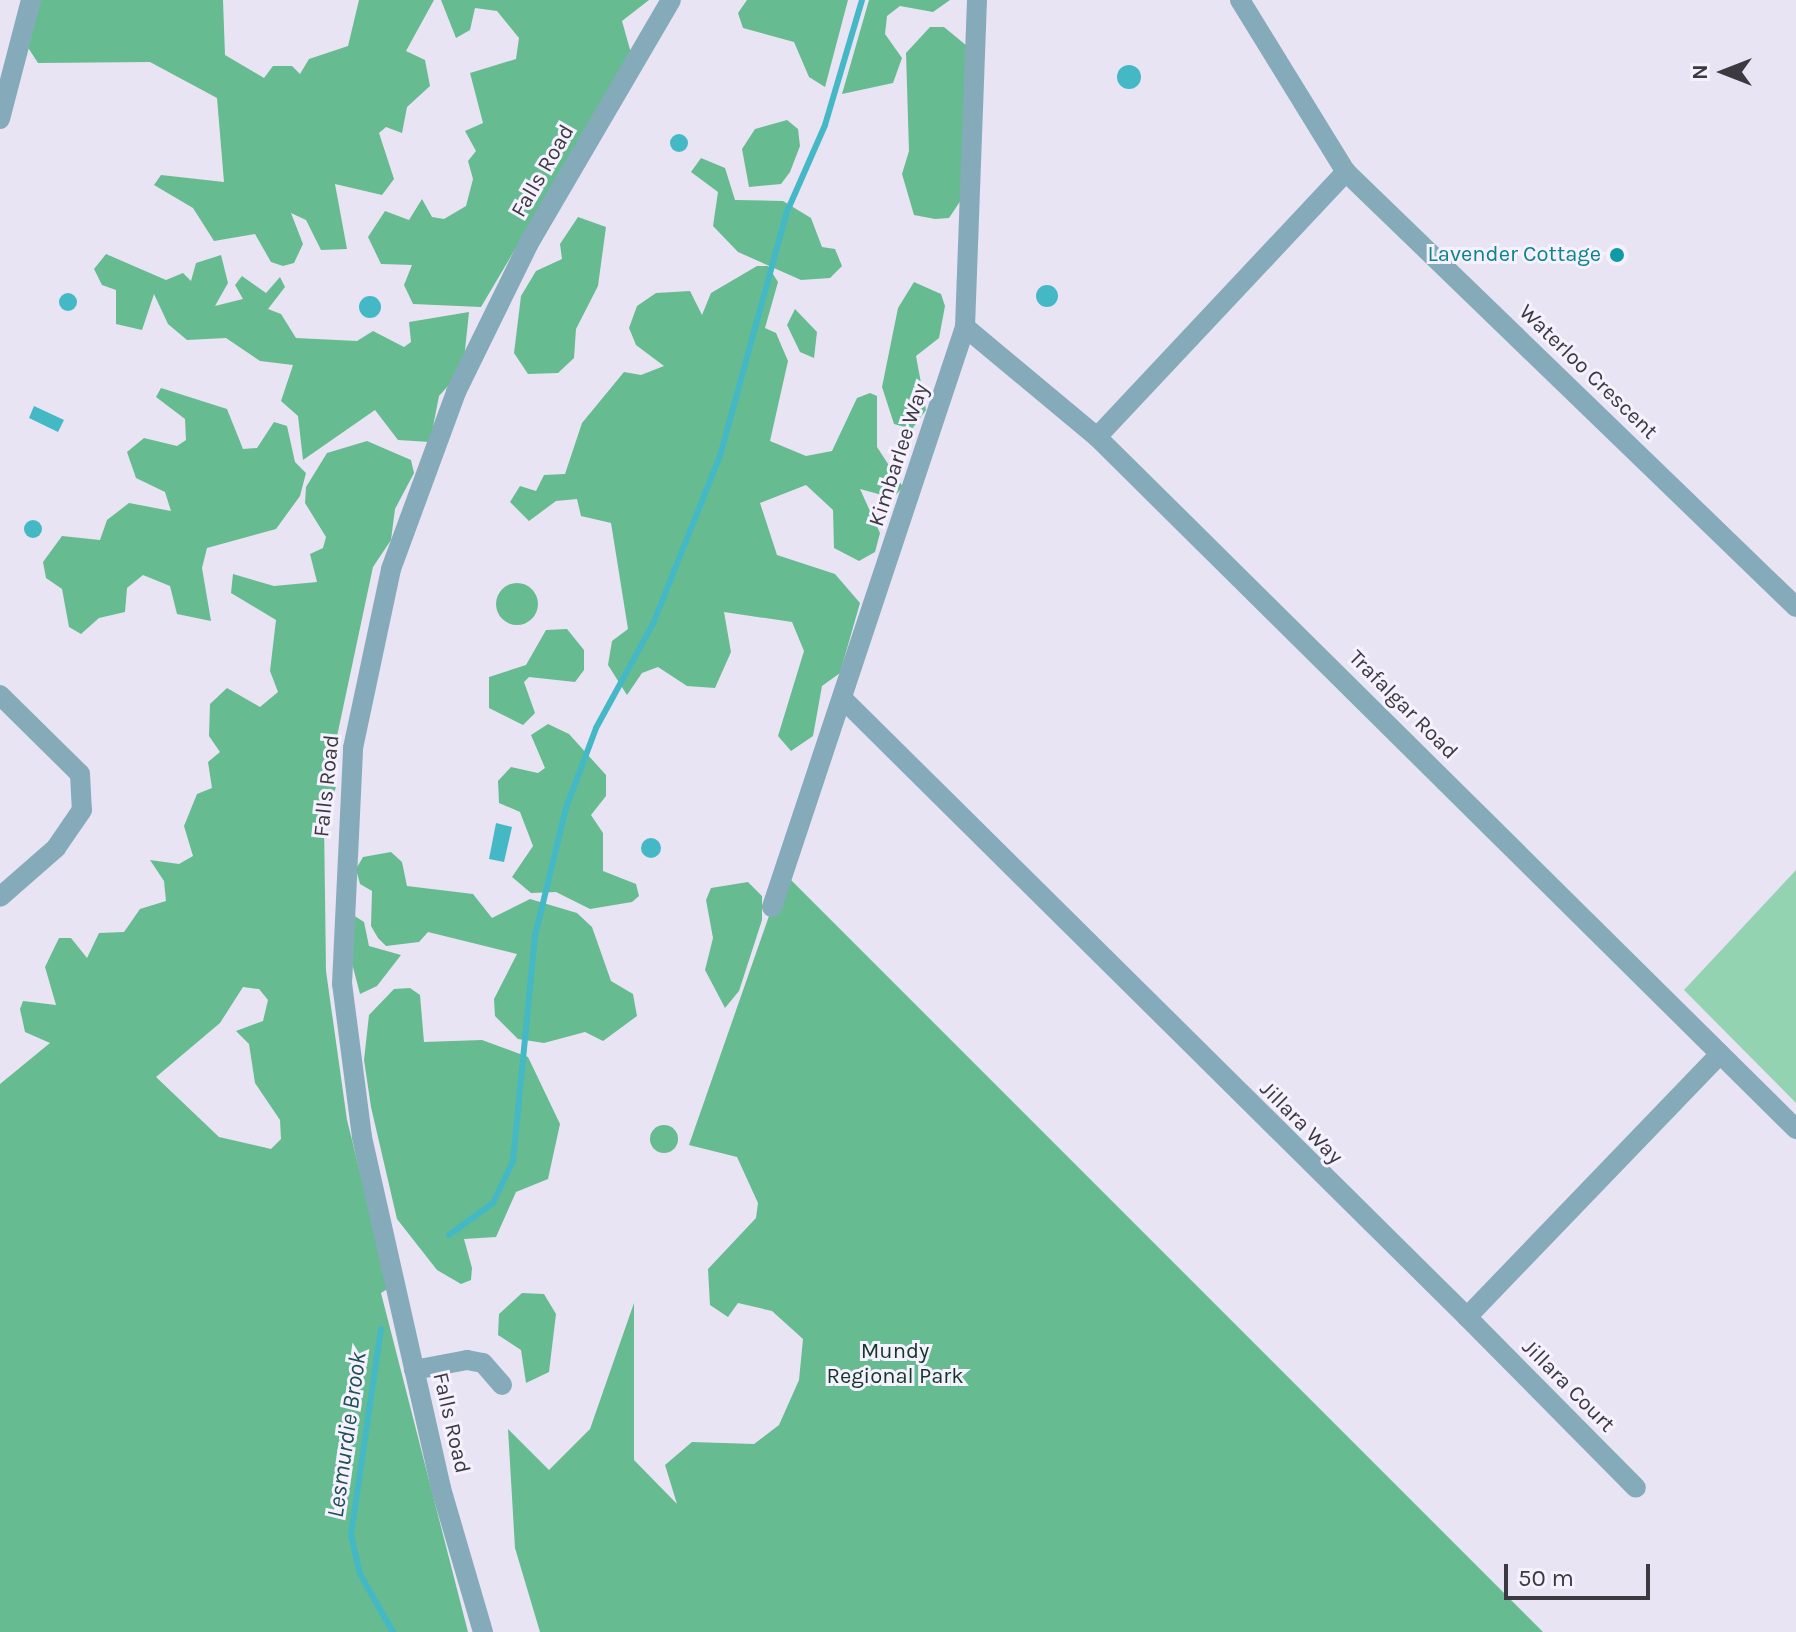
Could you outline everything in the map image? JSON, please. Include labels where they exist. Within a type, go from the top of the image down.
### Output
[{"type":"street","points":[[0,119],[31,0]]},
{"type":"street","name":"Falls Road","points":[[483,1632],[414,1370],[362,1137],[342,984],[353,748],[391,569],[456,392],[529,243],[671,0]]},
{"type":"street","name":"Kimbarlee Way","points":[[772,907],[845,701],[965,327],[977,0]]},
{"type":"street","name":"Waterloo Crescent","points":[[1240,0],[1346,172],[1796,607]]},
{"type":"street","points":[[1097,437],[1346,172]]},
{"type":"street","name":"Trafalgar Road","points":[[965,327],[1097,437],[1796,1129]]},
{"type":"street","points":[[0,695],[80,774],[82,810],[56,848],[0,897]]},
{"type":"street","name":"Jillara Way","points":[[845,701],[1467,1317]]},
{"type":"street","points":[[1467,1317],[1720,1054]]},
{"type":"street","name":"Jillara Court","points":[[1467,1317],[1636,1488]]},
{"type":"street","points":[[414,1370],[467,1360],[483,1363],[502,1385]]},
{"type":"green space","points":[[27,0],[223,0],[225,55],[264,78],[273,66],[292,66],[300,74],[309,59],[348,46],[359,0],[434,0],[406,51],[425,60],[430,86],[407,107],[402,133],[386,127],[379,133],[394,179],[382,195],[335,184],[347,249],[321,250],[306,220],[291,213],[303,244],[294,263],[283,266],[271,262],[255,234],[214,241],[193,208],[154,185],[161,175],[224,182],[217,98],[150,62],[38,63],[27,46]]},
{"type":"green space","points":[[441,0],[649,0],[622,21],[631,53],[481,307],[413,304],[404,285],[412,265],[381,264],[368,237],[385,211],[409,220],[422,199],[432,217],[444,219],[466,206],[473,179],[468,161],[476,151],[465,131],[483,123],[470,73],[516,59],[519,38],[497,11],[475,8],[470,30],[456,38]]},
{"type":"green space","points":[[747,0],[848,0],[825,87],[809,77],[794,42],[743,28],[738,13]]},
{"type":"green space","points":[[869,0],[950,0],[933,12],[900,6],[887,16],[885,34],[902,58],[893,83],[842,94]]},
{"type":"green space","points":[[930,27],[944,27],[967,46],[961,200],[949,218],[935,219],[914,215],[902,174],[909,151],[906,53]]},
{"type":"green space","points":[[787,120],[798,129],[800,146],[790,172],[781,184],[749,187],[742,149],[755,129]]},
{"type":"green space","points":[[701,158],[725,168],[735,200],[783,201],[811,218],[822,247],[835,249],[842,266],[830,278],[801,280],[738,252],[713,226],[718,192],[691,172]]},
{"type":"green space","points":[[578,217],[606,227],[598,286],[576,329],[574,358],[558,373],[528,374],[514,353],[521,296],[536,271],[562,259],[560,244]]},
{"type":"green space","points":[[106,254],[166,280],[183,273],[191,281],[196,263],[221,255],[228,283],[215,306],[243,299],[235,285],[242,276],[266,293],[280,277],[285,287],[268,309],[281,314],[296,338],[357,341],[373,331],[404,347],[411,342],[409,322],[469,312],[463,369],[439,396],[430,442],[398,440],[375,410],[303,460],[298,416],[281,401],[293,365],[260,361],[226,338],[187,340],[168,324],[154,294],[142,330],[116,324],[116,290],[102,285],[94,269]]},
{"type":"green space","points":[[757,266],[768,266],[778,282],[765,328],[776,333],[788,361],[770,441],[806,456],[832,451],[857,398],[870,393],[877,396],[877,447],[903,487],[893,498],[860,489],[880,533],[875,552],[859,561],[834,548],[833,510],[806,485],[760,503],[777,555],[835,574],[860,603],[840,673],[822,686],[813,736],[791,751],[778,736],[804,651],[792,622],[724,612],[731,652],[715,688],[687,686],[658,667],[642,673],[627,695],[608,665],[612,641],[628,629],[611,523],[581,516],[577,499],[556,501],[529,521],[510,502],[520,486],[536,491],[544,475],[565,474],[582,423],[624,372],[641,375],[664,366],[636,345],[629,328],[637,306],[656,293],[690,291],[702,315],[711,293]]},
{"type":"green space","points":[[914,282],[941,294],[945,306],[939,338],[916,356],[926,410],[912,429],[894,424],[882,387],[898,308]]},
{"type":"green space","points":[[795,309],[817,332],[814,358],[800,352],[787,325]]},
{"type":"green space","points":[[161,388],[227,409],[243,449],[257,448],[274,422],[287,426],[295,462],[306,473],[300,496],[276,529],[207,548],[202,568],[211,621],[177,614],[170,586],[143,575],[127,588],[125,612],[99,618],[81,634],[69,627],[62,589],[46,578],[43,562],[62,536],[100,540],[107,520],[129,503],[171,511],[165,492],[136,478],[127,452],[144,438],[177,446],[186,440],[185,419],[156,397]]},
{"type":"green space","points":[[367,441],[411,460],[414,473],[395,509],[391,540],[373,567],[336,741],[336,787],[324,820],[326,971],[347,1120],[389,1288],[381,1293],[468,1632],[0,1632],[0,1084],[50,1043],[25,1032],[20,1009],[23,1001],[56,1005],[45,967],[59,938],[71,938],[87,958],[99,933],[124,932],[140,909],[166,901],[164,881],[150,860],[179,864],[193,856],[184,826],[197,794],[212,788],[208,762],[220,752],[209,736],[210,704],[227,688],[260,707],[278,692],[270,671],[276,620],[231,593],[233,574],[274,586],[317,582],[310,554],[323,548],[326,537],[305,503],[306,487],[327,453]],"holes":[[[243,987],[259,989],[268,1000],[263,1021],[236,1031],[249,1044],[255,1083],[280,1120],[281,1139],[271,1149],[219,1137],[156,1077],[220,1023]]]},
{"type":"green space","points":[[517,583],[532,589],[538,604],[532,619],[517,625],[502,619],[496,604],[502,589]]},
{"type":"green space","points":[[567,629],[584,650],[584,670],[575,682],[529,677],[524,682],[535,713],[523,725],[489,708],[489,677],[526,665],[546,630]]},
{"type":"green space","points":[[548,724],[569,734],[606,775],[606,796],[591,815],[603,833],[603,871],[636,884],[639,896],[632,902],[590,909],[556,892],[531,893],[512,877],[533,846],[520,812],[499,803],[498,781],[511,767],[538,773],[545,768],[531,735]]},
{"type":"green space","points":[[391,852],[402,862],[407,886],[473,894],[492,918],[530,899],[577,913],[592,927],[611,981],[633,994],[637,1016],[603,1041],[585,1032],[544,1043],[518,1039],[495,1016],[494,999],[517,954],[428,932],[419,942],[386,946],[378,938],[371,926],[372,891],[360,884],[356,869],[363,857]]},
{"type":"green space","points":[[1796,870],[1796,1103],[1684,990]]},
{"type":"green space","name":"Mundy Regional Park","points":[[784,873],[1543,1632],[540,1632],[515,1548],[508,1429],[549,1470],[590,1429],[634,1303],[634,1460],[677,1504],[665,1465],[692,1442],[754,1444],[779,1425],[799,1380],[803,1339],[772,1311],[738,1303],[728,1317],[710,1305],[708,1269],[756,1218],[758,1203],[737,1157],[689,1145]]},
{"type":"green space","points":[[748,882],[762,896],[762,920],[739,991],[725,1008],[705,970],[713,938],[706,900],[711,888]]},
{"type":"green space","points":[[353,915],[364,922],[369,946],[401,955],[377,986],[360,994],[348,948]]},
{"type":"green space","points":[[410,988],[420,995],[424,1042],[482,1040],[528,1057],[560,1124],[548,1179],[516,1192],[496,1237],[464,1239],[472,1268],[471,1280],[461,1284],[437,1270],[397,1219],[371,1107],[364,1060],[369,1015],[394,989]]},
{"type":"green space","points":[[664,1125],[674,1129],[678,1139],[674,1149],[664,1153],[654,1149],[650,1139],[654,1129]]},
{"type":"green space","points":[[522,1293],[544,1294],[556,1314],[549,1372],[526,1383],[521,1350],[498,1335],[499,1314]]},
{"type":"water","points":[[1129,65],[1138,68],[1141,77],[1138,86],[1129,89],[1120,86],[1117,77],[1120,68]]},
{"type":"water","points":[[679,134],[688,143],[679,152],[670,143]]},
{"type":"water","points":[[1047,285],[1058,296],[1047,307],[1036,296]]},
{"type":"water","points":[[64,293],[72,293],[77,302],[75,309],[64,311],[59,306],[59,298]]},
{"type":"water","points":[[370,296],[378,299],[381,307],[378,315],[370,318],[362,315],[359,307],[362,299]]},
{"type":"water","points":[[34,406],[64,420],[58,432],[29,418]]},
{"type":"water","points":[[33,520],[42,529],[33,538],[24,529]]},
{"type":"water","points":[[496,823],[512,827],[504,862],[489,859]]},
{"type":"water","points":[[651,838],[658,841],[661,848],[658,855],[651,858],[644,855],[641,848],[644,841]]},
{"type":"waterway","points":[[449,1235],[493,1203],[513,1161],[535,936],[566,808],[596,728],[653,624],[720,456],[786,214],[825,125],[862,0]]},
{"type":"waterway","name":"Lesmurdie Brook","points":[[381,1329],[351,1535],[360,1574],[393,1632]]},
{"type":"place","name":"Lavender Cottage","points":[[1617,255]]}]
